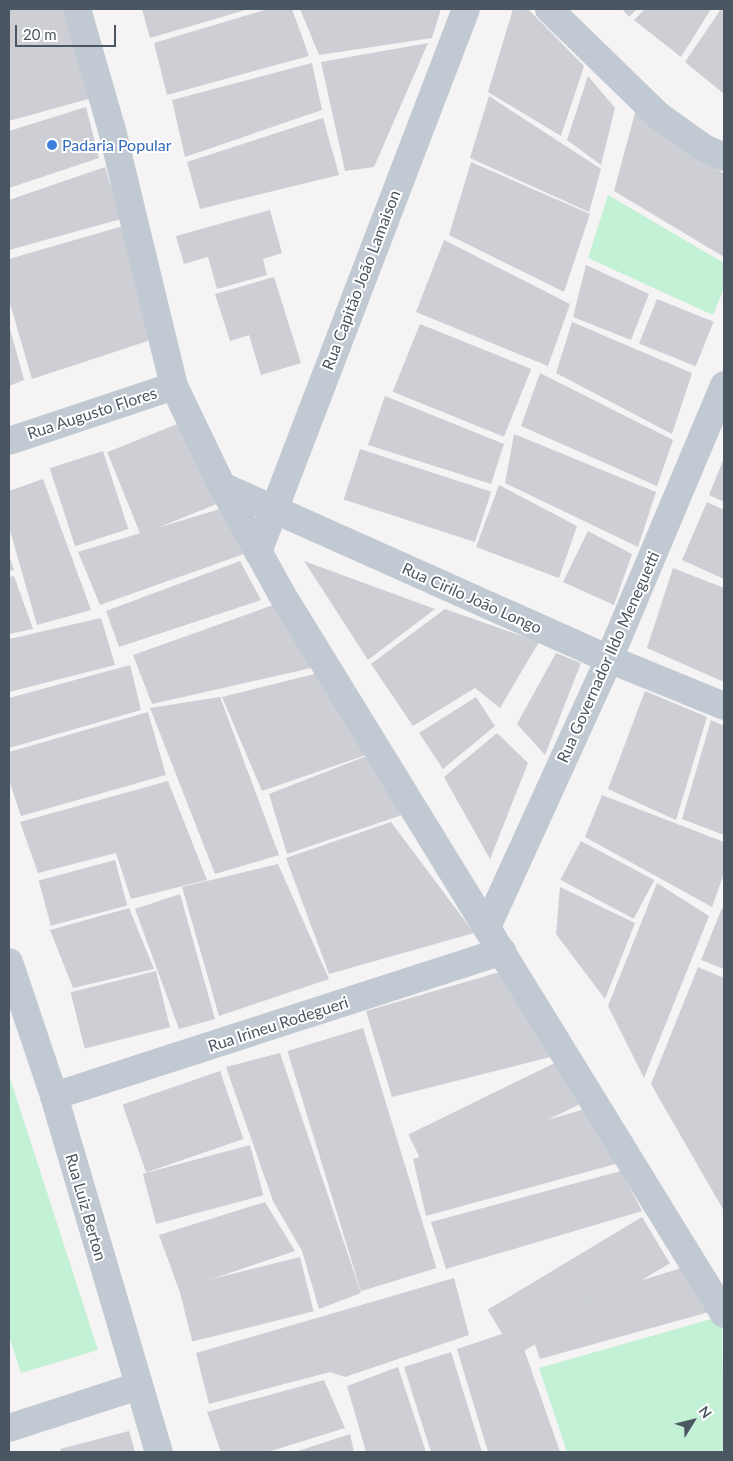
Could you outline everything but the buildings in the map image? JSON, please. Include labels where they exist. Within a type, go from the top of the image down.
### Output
[{"type":"street","points":[[77,9],[112,130],[174,386],[222,486],[258,552],[724,1314]]},
{"type":"street","name":"Rua Capitão João Lamaison","points":[[258,552],[466,9]]},
{"type":"street","points":[[549,9],[659,116],[704,148],[724,157]]},
{"type":"street","name":"Rua Governador Ildo Meneguetti","points":[[487,927],[609,659],[724,385]]},
{"type":"street","name":"Rua Augusto Flores","points":[[9,440],[174,386]]},
{"type":"street","name":"Rua Cirilo João Longo","points":[[222,486],[609,659],[724,706]]},
{"type":"street","name":"Rua Irineu Rodegueri","points":[[54,1096],[502,951]]},
{"type":"street","name":"Rua Luiz Berton","points":[[9,962],[54,1096],[159,1452]]},
{"type":"street","points":[[9,1428],[138,1386]]},
{"type":"green space","points":[[608,195],[724,263],[724,288],[713,315],[588,258]]},
{"type":"green space","points":[[9,1075],[98,1350],[21,1373],[9,1336]]},
{"type":"green space","points":[[722,1316],[724,1452],[567,1452],[539,1368]]},
{"type":"place","name":"Padaria Popular","points":[[52,145]]}]
